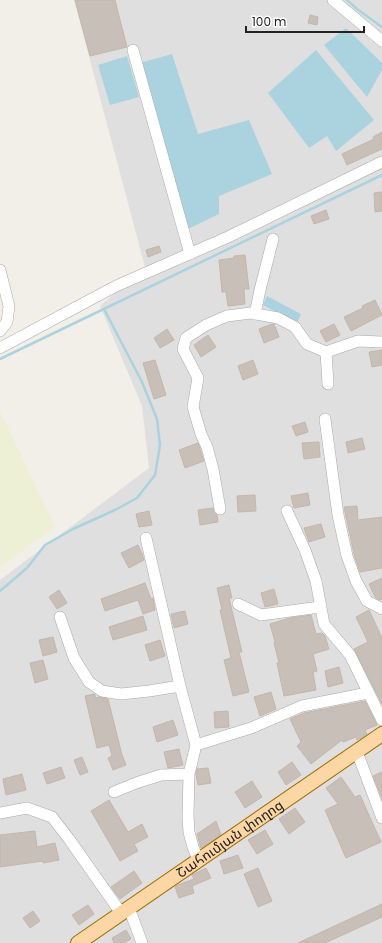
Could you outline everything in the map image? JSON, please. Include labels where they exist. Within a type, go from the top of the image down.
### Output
[{"type":"main road","name":"Շահումյան փողոց","points":[[78,943],[382,734]]},
{"type":"street","points":[[333,0],[382,40]]},
{"type":"street","points":[[133,50],[190,254]]},
{"type":"street","points":[[1,344],[116,286],[228,237],[382,162]]},
{"type":"street","points":[[255,314],[273,239]]},
{"type":"street","points":[[0,270],[9,306],[7,322],[0,330]]},
{"type":"street","points":[[220,509],[213,469],[193,407],[198,378],[183,349],[186,338],[206,325],[227,316],[251,313],[278,318],[295,327],[307,344],[326,352],[358,341],[382,342]]},
{"type":"street","points":[[326,352],[328,384]]},
{"type":"street","points":[[325,419],[338,515],[347,556],[356,581],[367,601],[382,609]]},
{"type":"street","points":[[287,511],[305,550],[316,581],[324,624],[350,655],[382,720]]},
{"type":"street","points":[[146,538],[180,686],[196,745],[189,774],[188,816],[189,832],[198,860]]},
{"type":"street","points":[[238,604],[261,615],[320,607]]},
{"type":"street","points":[[60,618],[74,658],[89,682],[102,690],[121,694],[180,686]]},
{"type":"street","points":[[196,745],[251,728],[302,706],[368,693]]},
{"type":"street","points":[[357,752],[382,818]]},
{"type":"street","points":[[114,792],[161,775],[189,774]]},
{"type":"street","points":[[0,813],[27,808],[52,817],[125,910],[142,943]]},
{"type":"shaded area","points":[[74,0],[382,0],[382,943],[0,943],[0,580],[149,468],[142,406],[100,306],[145,267]]},
{"type":"green space","points":[[0,411],[55,527],[0,567]]},
{"type":"water","points":[[346,28],[382,63],[382,70],[367,97],[324,45]]},
{"type":"water","points":[[316,50],[374,120],[336,151],[327,136],[309,148],[268,93]]},
{"type":"water","points":[[172,54],[198,134],[249,120],[272,174],[219,196],[219,214],[188,229],[140,63]]},
{"type":"water","points":[[127,56],[139,97],[110,105],[98,65]]},
{"type":"water","points":[[267,296],[301,314],[297,323],[263,305]]},
{"type":"building","points":[[75,0],[115,0],[127,47],[90,56]]},
{"type":"building","points":[[310,15],[318,17],[317,25],[308,23]]},
{"type":"building","points":[[382,132],[382,149],[347,165],[342,154],[374,139],[373,137]]},
{"type":"building","points":[[382,192],[382,211],[375,212],[374,193]]},
{"type":"building","points":[[326,210],[329,219],[314,224],[311,216]]},
{"type":"building","points":[[159,246],[161,252],[148,257],[146,250]]},
{"type":"building","points":[[245,255],[249,289],[244,289],[245,304],[228,306],[226,292],[222,292],[219,260]]},
{"type":"building","points":[[375,300],[382,315],[351,331],[344,317],[363,308],[362,306]]},
{"type":"building","points":[[274,324],[279,337],[264,343],[259,329]]},
{"type":"building","points":[[334,324],[340,335],[326,342],[320,331]]},
{"type":"building","points":[[167,329],[174,340],[160,348],[154,338]]},
{"type":"building","points":[[208,335],[216,347],[201,357],[194,345]]},
{"type":"building","points":[[382,350],[382,365],[372,367],[369,352]]},
{"type":"building","points":[[155,360],[166,395],[154,399],[143,363]]},
{"type":"building","points":[[253,360],[258,374],[243,380],[238,366]]},
{"type":"building","points":[[305,422],[308,432],[296,436],[292,426]]},
{"type":"building","points":[[362,438],[365,449],[348,453],[346,442]]},
{"type":"building","points":[[319,442],[320,457],[304,459],[302,443]]},
{"type":"building","points":[[198,443],[204,461],[185,468],[179,450]]},
{"type":"building","points":[[308,493],[310,505],[294,508],[291,496]]},
{"type":"building","points":[[255,495],[256,511],[238,512],[237,496]]},
{"type":"building","points":[[357,506],[358,520],[382,517],[382,568],[360,572],[354,554],[344,507]]},
{"type":"building","points":[[213,508],[214,513],[217,515],[218,522],[200,525],[198,510]]},
{"type":"building","points":[[149,511],[152,525],[139,527],[136,514]]},
{"type":"building","points":[[321,524],[325,537],[309,542],[304,528]]},
{"type":"building","points":[[138,545],[144,560],[129,568],[121,553]]},
{"type":"building","points":[[382,578],[382,599],[379,600],[375,597],[369,584]]},
{"type":"building","points":[[145,583],[151,599],[153,598],[155,610],[143,614],[138,600],[105,611],[101,599]]},
{"type":"building","points":[[229,585],[232,598],[229,598],[242,652],[239,652],[249,692],[233,696],[224,660],[231,658],[220,610],[222,610],[217,588]]},
{"type":"building","points":[[274,589],[278,604],[265,607],[261,593]]},
{"type":"building","points":[[59,590],[67,603],[57,609],[49,597]]},
{"type":"building","points":[[369,610],[382,638],[382,704],[354,649],[368,642],[356,617]]},
{"type":"building","points":[[185,611],[188,624],[174,628],[171,614]]},
{"type":"building","points":[[311,615],[316,634],[322,633],[325,636],[329,649],[313,654],[317,671],[313,672],[316,690],[284,696],[277,663],[279,663],[275,642],[270,624],[290,618]]},
{"type":"building","points":[[143,616],[147,630],[113,640],[109,627]]},
{"type":"building","points":[[53,637],[57,652],[43,656],[39,640]]},
{"type":"building","points":[[160,640],[165,656],[150,661],[145,645]]},
{"type":"building","points":[[43,660],[48,679],[35,683],[30,663]]},
{"type":"building","points":[[339,667],[343,683],[328,687],[325,671]]},
{"type":"building","points":[[271,692],[276,709],[260,716],[254,697]]},
{"type":"building","points":[[94,694],[96,698],[99,697],[108,699],[122,755],[126,765],[113,770],[108,758],[112,756],[109,745],[97,748],[85,696]]},
{"type":"building","points":[[365,701],[377,725],[365,730],[367,734],[357,740],[356,737],[343,742],[342,740],[311,764],[297,746],[301,742],[290,719],[304,713]]},
{"type":"building","points":[[228,711],[229,727],[215,728],[214,712]]},
{"type":"building","points":[[173,720],[178,735],[157,742],[153,727]]},
{"type":"building","points":[[179,749],[183,765],[168,768],[164,752]]},
{"type":"building","points":[[82,757],[88,772],[80,775],[74,760]]},
{"type":"building","points":[[292,762],[301,775],[286,785],[278,772]]},
{"type":"building","points":[[61,767],[65,778],[47,784],[43,773]]},
{"type":"building","points":[[208,768],[211,783],[198,785],[196,774],[197,769]]},
{"type":"building","points":[[382,772],[382,798],[373,776]]},
{"type":"building","points":[[22,774],[26,790],[6,795],[3,779]]},
{"type":"building","points":[[341,777],[355,797],[360,795],[381,842],[346,858],[325,810],[338,804],[326,788]]},
{"type":"building","points":[[252,781],[262,797],[245,808],[235,792]]},
{"type":"building","points":[[109,800],[128,832],[142,824],[148,837],[134,844],[138,851],[120,861],[91,811]]},
{"type":"building","points":[[295,808],[305,822],[289,834],[279,819]]},
{"type":"building","points":[[216,821],[221,835],[201,848],[197,834]]},
{"type":"building","points":[[265,830],[273,844],[257,854],[248,840]]},
{"type":"building","points":[[35,831],[37,847],[55,843],[59,860],[0,867],[0,835]]},
{"type":"building","points":[[238,855],[243,868],[224,874],[220,861]]},
{"type":"building","points":[[206,868],[211,878],[192,886],[194,893],[179,898],[175,887],[194,879],[192,875]]},
{"type":"building","points":[[258,868],[272,901],[258,907],[244,874]]},
{"type":"building","points":[[134,871],[142,883],[120,899],[111,887]]},
{"type":"building","points":[[382,904],[382,917],[325,943],[298,943]]},
{"type":"building","points":[[88,905],[94,914],[79,925],[72,915]]},
{"type":"building","points":[[33,911],[40,921],[30,928],[23,918]]},
{"type":"building","points":[[126,930],[131,939],[124,943],[114,943],[112,938]]},
{"type":"waterway","points":[[347,0],[382,27]]},
{"type":"waterway","points":[[0,359],[382,175]]},
{"type":"waterway","points":[[0,591],[27,568],[45,545],[73,529],[115,510],[137,498],[155,475],[160,445],[157,419],[142,382],[104,309]]}]
